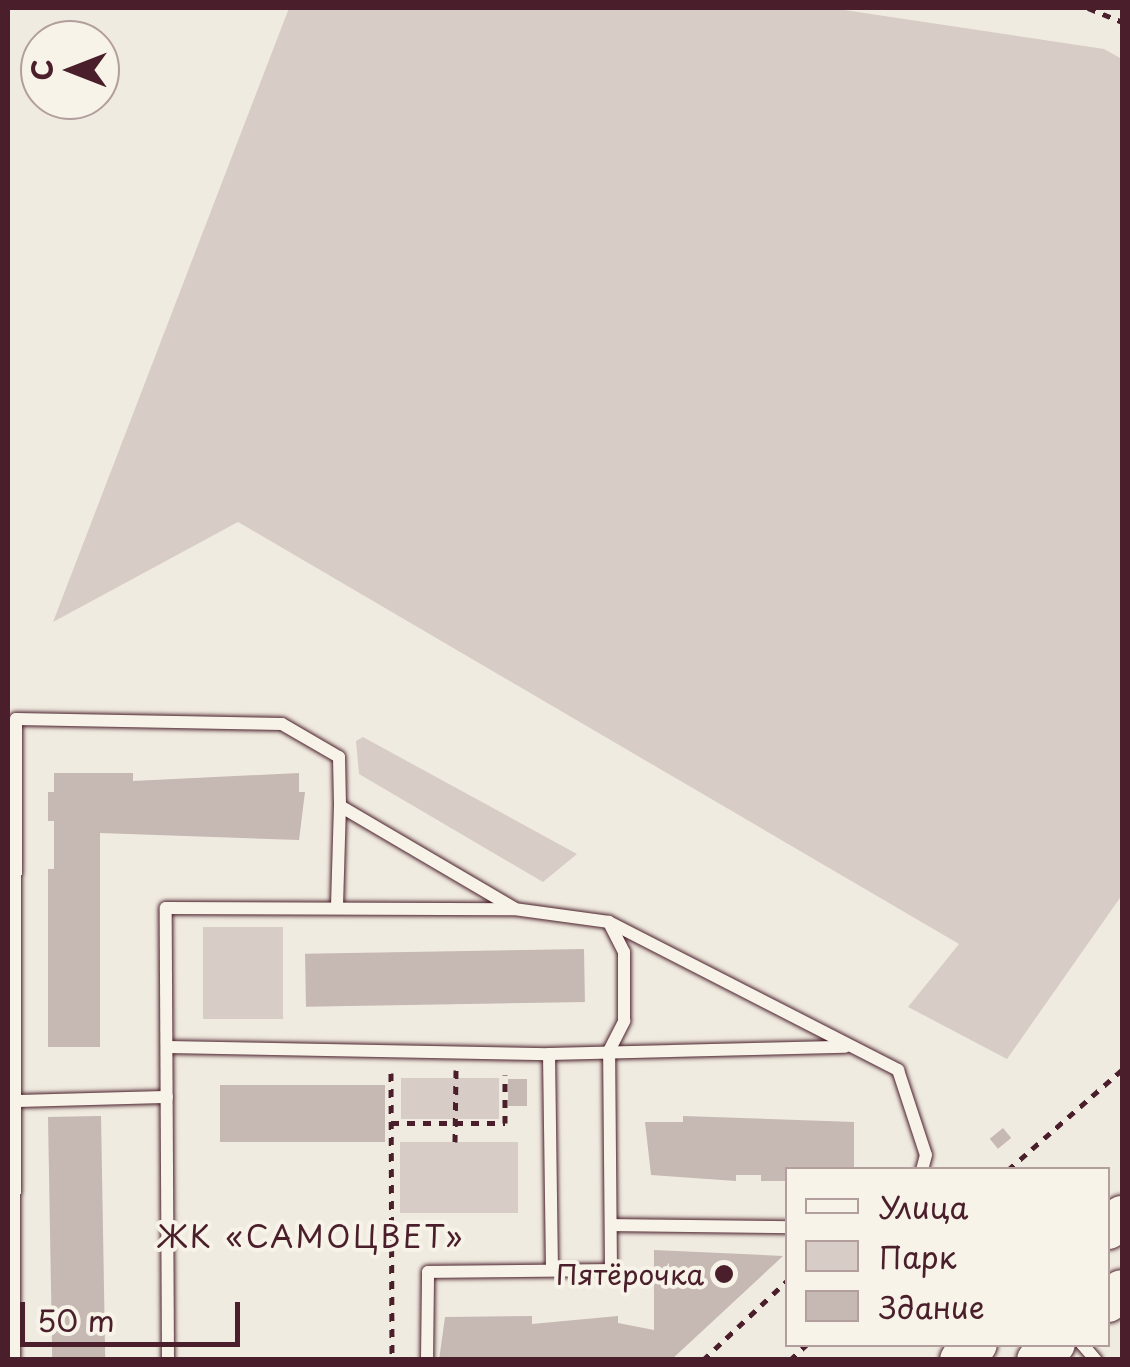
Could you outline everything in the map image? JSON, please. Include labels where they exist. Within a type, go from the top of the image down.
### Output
[{"type":"lane","points":[[14,1360],[16,720],[282,724],[339,757],[337,906]]},
{"type":"lane","points":[[340,806],[514,909]]},
{"type":"lane","points":[[168,1360],[166,908],[514,909],[609,922],[847,1048],[898,1070],[926,1155],[923,1167]]},
{"type":"lane","points":[[427,1360],[428,1272],[611,1270],[609,1051],[624,1021],[624,952],[609,922]]},
{"type":"lane","points":[[168,1047],[550,1054],[847,1048]]},
{"type":"lane","points":[[550,1054],[552,1270]]},
{"type":"lane","points":[[15,1101],[167,1098]]},
{"type":"lane","points":[[612,1225],[785,1227]]},
{"type":"path","points":[[1088,8],[1122,22]]},
{"type":"path","points":[[392,1051],[392,1360]]},
{"type":"path","points":[[455,1142],[456,1052]]},
{"type":"path","points":[[392,1123],[505,1123],[505,1053]]},
{"type":"path","points":[[1011,1167],[1122,1070]]},
{"type":"path","points":[[704,1360],[785,1283]]},
{"type":"green space","points":[[289,8],[831,8],[1104,49],[1122,59],[1122,895],[1007,1059],[908,1007],[959,944],[238,522],[53,622]]},
{"type":"green space","points":[[363,737],[577,854],[543,882],[359,774],[356,741]]},
{"type":"green space","points":[[203,927],[283,927],[283,1019],[203,1019]]},
{"type":"green space","points":[[401,1078],[499,1078],[499,1119],[401,1119]]},
{"type":"green space","points":[[400,1142],[518,1142],[518,1213],[400,1213]]},
{"type":"building","points":[[54,773],[133,773],[133,781],[299,773],[299,792],[305,792],[299,840],[100,833],[100,1047],[48,1047],[48,869],[54,869],[54,821],[48,821],[48,792],[54,792]]},
{"type":"building","points":[[584,949],[585,1002],[306,1007],[305,954]]},
{"type":"building","points":[[508,1079],[527,1079],[527,1106],[508,1106]]},
{"type":"building","points":[[220,1085],[385,1085],[385,1142],[220,1142]]},
{"type":"building","points":[[101,1116],[105,1360],[52,1360],[48,1117]]},
{"type":"building","points":[[683,1116],[854,1122],[854,1167],[785,1167],[785,1181],[761,1181],[761,1175],[736,1175],[736,1181],[651,1175],[645,1122],[683,1122]]},
{"type":"building","points":[[1003,1128],[1011,1138],[998,1149],[990,1139]]},
{"type":"building","points":[[654,1250],[783,1256],[671,1360],[439,1360],[445,1317],[532,1316],[532,1324],[618,1316],[618,1323],[654,1330]]},
{"type":"place","name":"Пятёрочка","points":[[724,1274]]},
{"type":"district","name":"ЖК «САМОЦВЕТ»","points":[[311,1236]]}]
